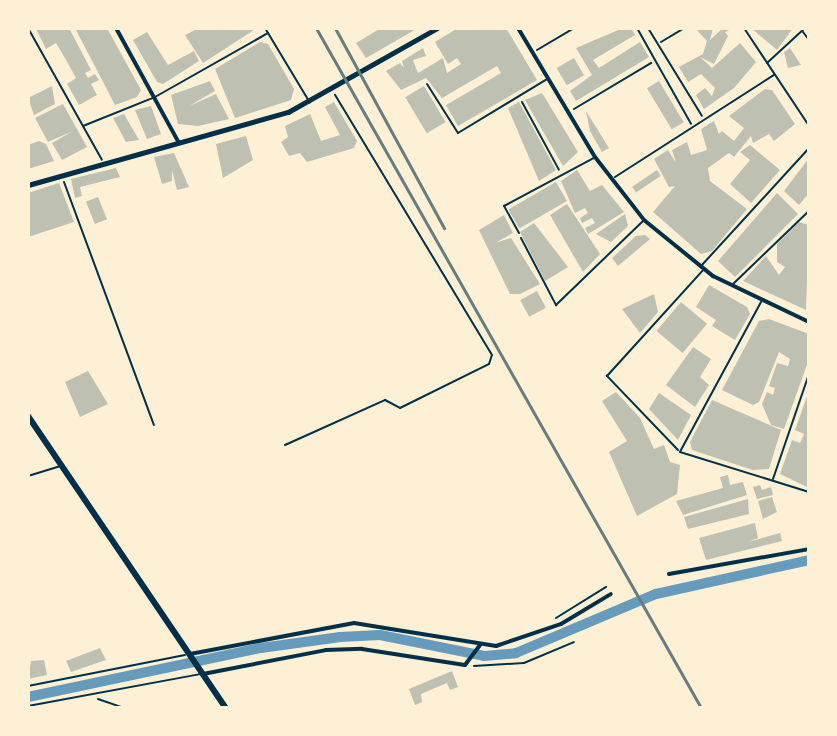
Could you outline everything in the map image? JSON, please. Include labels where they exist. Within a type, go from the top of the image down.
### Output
[{"type":"main road","points":[[28,416],[226,708]]},
{"type":"street","points":[[116,28],[179,143]]},
{"type":"street","points":[[28,185],[102,160],[179,143],[310,103],[437,28]]},
{"type":"street","points":[[518,28],[595,157],[644,220],[702,268],[731,286],[809,322]]},
{"type":"street","points":[[669,574],[809,550]]},
{"type":"street","points":[[190,654],[354,623],[480,645],[527,638],[611,594]]},
{"type":"street","points":[[201,674],[326,650],[362,649],[465,665],[480,645]]},
{"type":"lane","points":[[28,28],[102,160]]},
{"type":"lane","points":[[265,28],[310,103]]},
{"type":"lane","points":[[637,28],[692,125]]},
{"type":"lane","points":[[648,28],[702,117]]},
{"type":"lane","points":[[744,28],[809,126]]},
{"type":"lane","points":[[766,64],[804,30],[809,40]]},
{"type":"lane","points":[[83,126],[155,97],[268,33]]},
{"type":"lane","points":[[611,180],[702,117],[774,75]]},
{"type":"lane","points":[[427,84],[458,133],[548,78]]},
{"type":"lane","points":[[809,148],[607,376],[680,452],[809,492]]},
{"type":"lane","points":[[519,233],[504,206],[595,157]]},
{"type":"lane","points":[[731,286],[809,211]]},
{"type":"lane","points":[[802,218],[809,220]]},
{"type":"lane","points":[[521,238],[556,305],[644,220]]},
{"type":"lane","points":[[680,452],[761,302]]},
{"type":"lane","points":[[773,480],[809,374]]},
{"type":"lane","points":[[28,476],[61,465]]},
{"type":"lane","points":[[28,686],[190,654]]},
{"type":"lane","points":[[28,706],[201,674]]},
{"type":"path","points":[[533,53],[574,28]]},
{"type":"path","points":[[658,44],[684,28]]},
{"type":"path","points":[[567,113],[656,61]]},
{"type":"path","points":[[285,445],[385,400],[400,408],[489,364],[492,355],[332,90]]},
{"type":"path","points":[[519,96],[562,174]]},
{"type":"path","points":[[60,173],[154,425]]},
{"type":"path","points":[[548,623],[606,587]]},
{"type":"path","points":[[465,665],[524,663],[574,642]]},
{"type":"path","points":[[90,695],[124,708]]},
{"type":"building","points":[[69,28],[91,70],[85,73],[88,78],[95,74],[99,80],[91,84],[97,95],[79,105],[67,84],[76,78],[66,60],[56,43],[46,49],[36,29]]},
{"type":"building","points":[[75,28],[107,28],[141,90],[137,97],[115,105]]},
{"type":"building","points":[[199,28],[257,28],[203,63],[185,35]]},
{"type":"building","points":[[381,28],[418,28],[366,58],[356,43]]},
{"type":"building","points":[[458,28],[506,28],[537,80],[458,126],[446,105],[501,73],[497,66],[442,98],[426,78],[401,90],[386,71],[400,63],[404,68],[402,61],[423,48],[426,56],[413,60],[418,73],[443,58],[447,73],[461,64],[457,58],[448,64],[435,42]]},
{"type":"building","points":[[623,28],[631,28],[635,35],[593,60],[599,68],[640,42],[649,57],[576,101],[570,91],[592,75],[576,48]]},
{"type":"building","points":[[695,28],[713,28],[710,40],[723,28],[733,28],[725,32],[728,36],[714,64],[700,57],[712,68],[740,43],[756,62],[734,88],[704,109],[696,95],[705,88],[712,96],[715,88],[701,74],[688,82],[679,67],[703,54],[707,41]]},
{"type":"building","points":[[751,28],[793,28],[777,50]]},
{"type":"building","points":[[147,32],[168,65],[194,51],[199,61],[163,84],[157,82],[133,40]]},
{"type":"building","points":[[260,42],[268,44],[294,89],[291,100],[235,118],[215,69]]},
{"type":"building","points":[[790,48],[801,65],[788,68],[784,52]]},
{"type":"building","points":[[574,58],[584,75],[567,85],[557,68]]},
{"type":"building","points":[[210,81],[215,91],[189,106],[216,94],[229,119],[198,126],[178,124],[171,95]]},
{"type":"building","points":[[659,81],[684,122],[672,129],[647,88]]},
{"type":"building","points":[[52,86],[55,104],[34,115],[28,98]]},
{"type":"building","points":[[424,86],[446,122],[427,133],[405,97]]},
{"type":"building","points":[[765,89],[772,90],[795,124],[774,141],[769,134],[753,143],[751,136],[734,157],[729,153],[708,168],[710,181],[747,209],[712,251],[701,254],[653,212],[675,186],[669,187],[654,159],[668,150],[676,163],[672,150],[687,142],[691,155],[707,150],[701,129],[714,121],[719,134],[722,131],[734,141],[744,128],[729,116]]},
{"type":"building","points":[[542,93],[578,152],[563,166],[525,100]]},
{"type":"building","points":[[334,102],[357,141],[354,148],[307,162],[300,153],[289,156],[281,142],[288,137],[285,126],[310,114],[321,141],[340,135],[325,107]]},
{"type":"building","points":[[519,102],[556,170],[539,181],[508,108]]},
{"type":"building","points":[[63,104],[87,147],[62,160],[52,143],[73,131],[48,142],[35,118]]},
{"type":"building","points":[[151,106],[161,134],[147,139],[135,110]]},
{"type":"building","points":[[586,111],[609,148],[602,152],[590,131]]},
{"type":"building","points":[[124,114],[139,140],[126,142],[113,118]]},
{"type":"building","points":[[246,136],[253,160],[223,178],[216,144]]},
{"type":"building","points":[[39,141],[46,144],[54,161],[28,169],[28,145]]},
{"type":"building","points":[[750,145],[780,170],[751,203],[730,184],[750,160],[740,152]]},
{"type":"building","points":[[174,153],[189,187],[177,190],[172,170],[172,181],[162,184],[154,157]]},
{"type":"building","points":[[809,158],[809,193],[799,205],[784,191]]},
{"type":"building","points":[[116,168],[120,177],[80,187],[82,196],[75,198],[71,179]]},
{"type":"building","points":[[577,170],[590,191],[602,185],[624,212],[588,234],[585,228],[595,223],[592,218],[582,223],[580,218],[588,213],[585,208],[575,213],[561,181]]},
{"type":"building","points":[[657,170],[661,176],[636,193],[632,187]]},
{"type":"building","points":[[556,182],[567,201],[519,229],[508,210]]},
{"type":"building","points":[[59,183],[74,222],[28,237],[28,193]]},
{"type":"building","points":[[777,193],[798,214],[735,277],[718,261]]},
{"type":"building","points":[[98,197],[107,219],[95,224],[86,202]]},
{"type":"building","points":[[567,204],[600,254],[583,272],[550,215]]},
{"type":"building","points":[[625,214],[628,226],[611,242],[596,234]]},
{"type":"building","points":[[504,215],[513,233],[495,243],[511,238],[540,284],[520,294],[510,294],[479,230]]},
{"type":"building","points":[[799,222],[809,225],[806,310],[743,281],[766,256],[779,275],[785,267],[777,262],[777,244]]},
{"type":"building","points":[[534,223],[568,267],[545,281],[520,232]]},
{"type":"building","points":[[645,235],[650,239],[618,266],[612,258],[636,236]]},
{"type":"building","points":[[709,285],[747,307],[750,314],[735,340],[712,326],[716,320],[696,307]]},
{"type":"building","points":[[537,291],[546,308],[529,317],[520,300]]},
{"type":"building","points":[[654,294],[658,312],[640,333],[622,309]]},
{"type":"building","points":[[681,302],[707,324],[683,353],[657,331]]},
{"type":"building","points":[[769,319],[809,334],[809,359],[784,429],[771,425],[762,404],[767,392],[773,395],[775,388],[769,386],[777,363],[788,366],[790,359],[779,352],[759,402],[753,405],[722,390],[759,321]]},
{"type":"building","points":[[693,347],[711,359],[700,377],[709,385],[695,407],[666,385]]},
{"type":"building","points":[[88,371],[108,404],[80,417],[65,382]]},
{"type":"building","points":[[809,391],[809,488],[780,474],[792,440],[800,443],[804,434],[795,430]]},
{"type":"building","points":[[616,392],[640,418],[654,449],[664,445],[670,462],[680,465],[677,494],[637,516],[609,452],[627,441],[602,401]]},
{"type":"building","points":[[659,393],[691,415],[678,440],[649,409]]},
{"type":"building","points":[[712,400],[781,430],[769,469],[753,470],[692,450],[690,442]]},
{"type":"building","points":[[728,475],[730,485],[743,482],[747,495],[683,515],[676,501],[723,488],[720,477]]},
{"type":"building","points":[[760,485],[762,490],[771,487],[773,495],[757,499],[753,487]]},
{"type":"building","points":[[772,497],[777,512],[763,519],[758,501]]},
{"type":"building","points":[[748,499],[749,514],[688,529],[684,517]]},
{"type":"building","points":[[755,523],[758,538],[748,542],[780,533],[782,541],[706,560],[699,538]]},
{"type":"building","points":[[100,648],[106,660],[71,672],[66,661]]},
{"type":"building","points":[[44,660],[47,675],[28,679],[31,661]]},
{"type":"building","points":[[452,671],[458,687],[450,690],[447,683],[421,694],[422,702],[415,705],[409,689]]},
{"type":"waterway","points":[[28,697],[261,648],[340,637],[380,635],[484,656],[516,653],[656,594],[809,560]]},
{"type":"railway","points":[[316,28],[701,708]]},
{"type":"railway","points":[[335,28],[444,228]]}]
